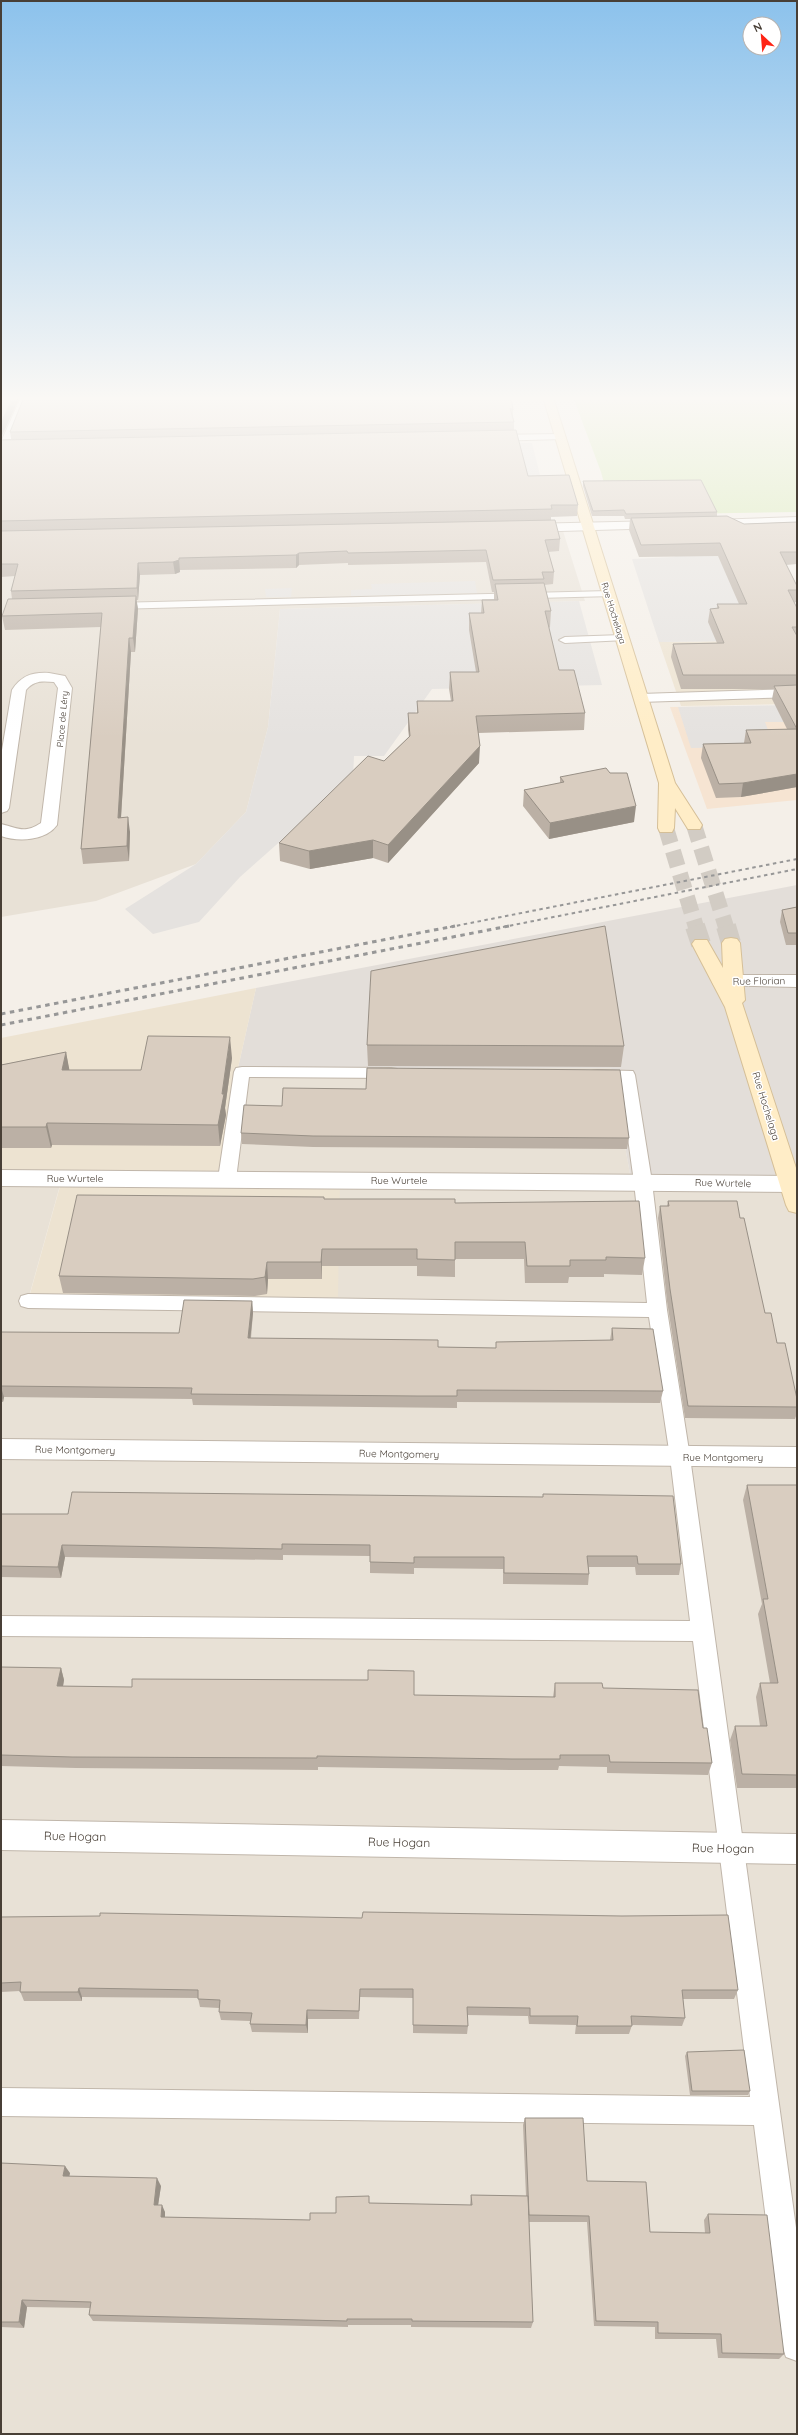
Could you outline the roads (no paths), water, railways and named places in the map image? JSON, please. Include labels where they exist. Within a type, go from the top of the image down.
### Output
[{"type":"street","name":"Rue Hochelaga","points":[[584,511],[666,783],[694,825]]},
{"type":"street","points":[[697,524],[797,522]]},
{"type":"street","points":[[516,528],[670,525]]},
{"type":"street","name":"Place de Léry","points":[[1,808],[5,760],[21,686],[34,678],[60,679],[66,688],[49,825],[43,830],[24,834],[13,834],[1,829]]},
{"type":"street","name":"Rue Hochelaga","points":[[666,783],[666,828]]},
{"type":"street","name":"Rue Hochelaga","points":[[728,981],[732,943]]},
{"type":"street","name":"Rue Hochelaga","points":[[701,944],[728,981],[735,1007],[794,1184],[797,1205]]},
{"type":"street","name":"Rue Florian","points":[[728,981],[797,980]]},
{"type":"street","name":"Rue Wurtele","points":[[1,1178],[794,1184]]},
{"type":"street","name":"Rue Montgomery","points":[[1,1449],[797,1457]]},
{"type":"street","name":"Rue Hogan","points":[[1,1835],[797,1849]]},
{"type":"lane","points":[[104,606],[609,594]]},
{"type":"lane","points":[[565,640],[622,638]]},
{"type":"lane","points":[[640,698],[797,693]]},
{"type":"lane","points":[[227,1179],[242,1072],[407,1073]]},
{"type":"lane","points":[[580,1075],[627,1075],[643,1182],[657,1310],[680,1457],[730,1848],[767,2111],[797,2346]]},
{"type":"lane","points":[[28,1301],[657,1310]]},
{"type":"lane","points":[[1,1626],[702,1631]]},
{"type":"lane","points":[[1,2102],[767,2111]]},
{"type":"tunnel","points":[[694,825],[726,927]]},
{"type":"tunnel","points":[[666,828],[696,927]]},
{"type":"tunnel","points":[[695,926],[701,944]]},
{"type":"tunnel","points":[[726,926],[731,943]]},
{"type":"railway","points":[[450,927],[797,859]]},
{"type":"railway","points":[[503,927],[797,869]]},
{"type":"railway","points":[[1,1014],[455,926]]},
{"type":"railway","points":[[1,1025],[509,926]]}]
